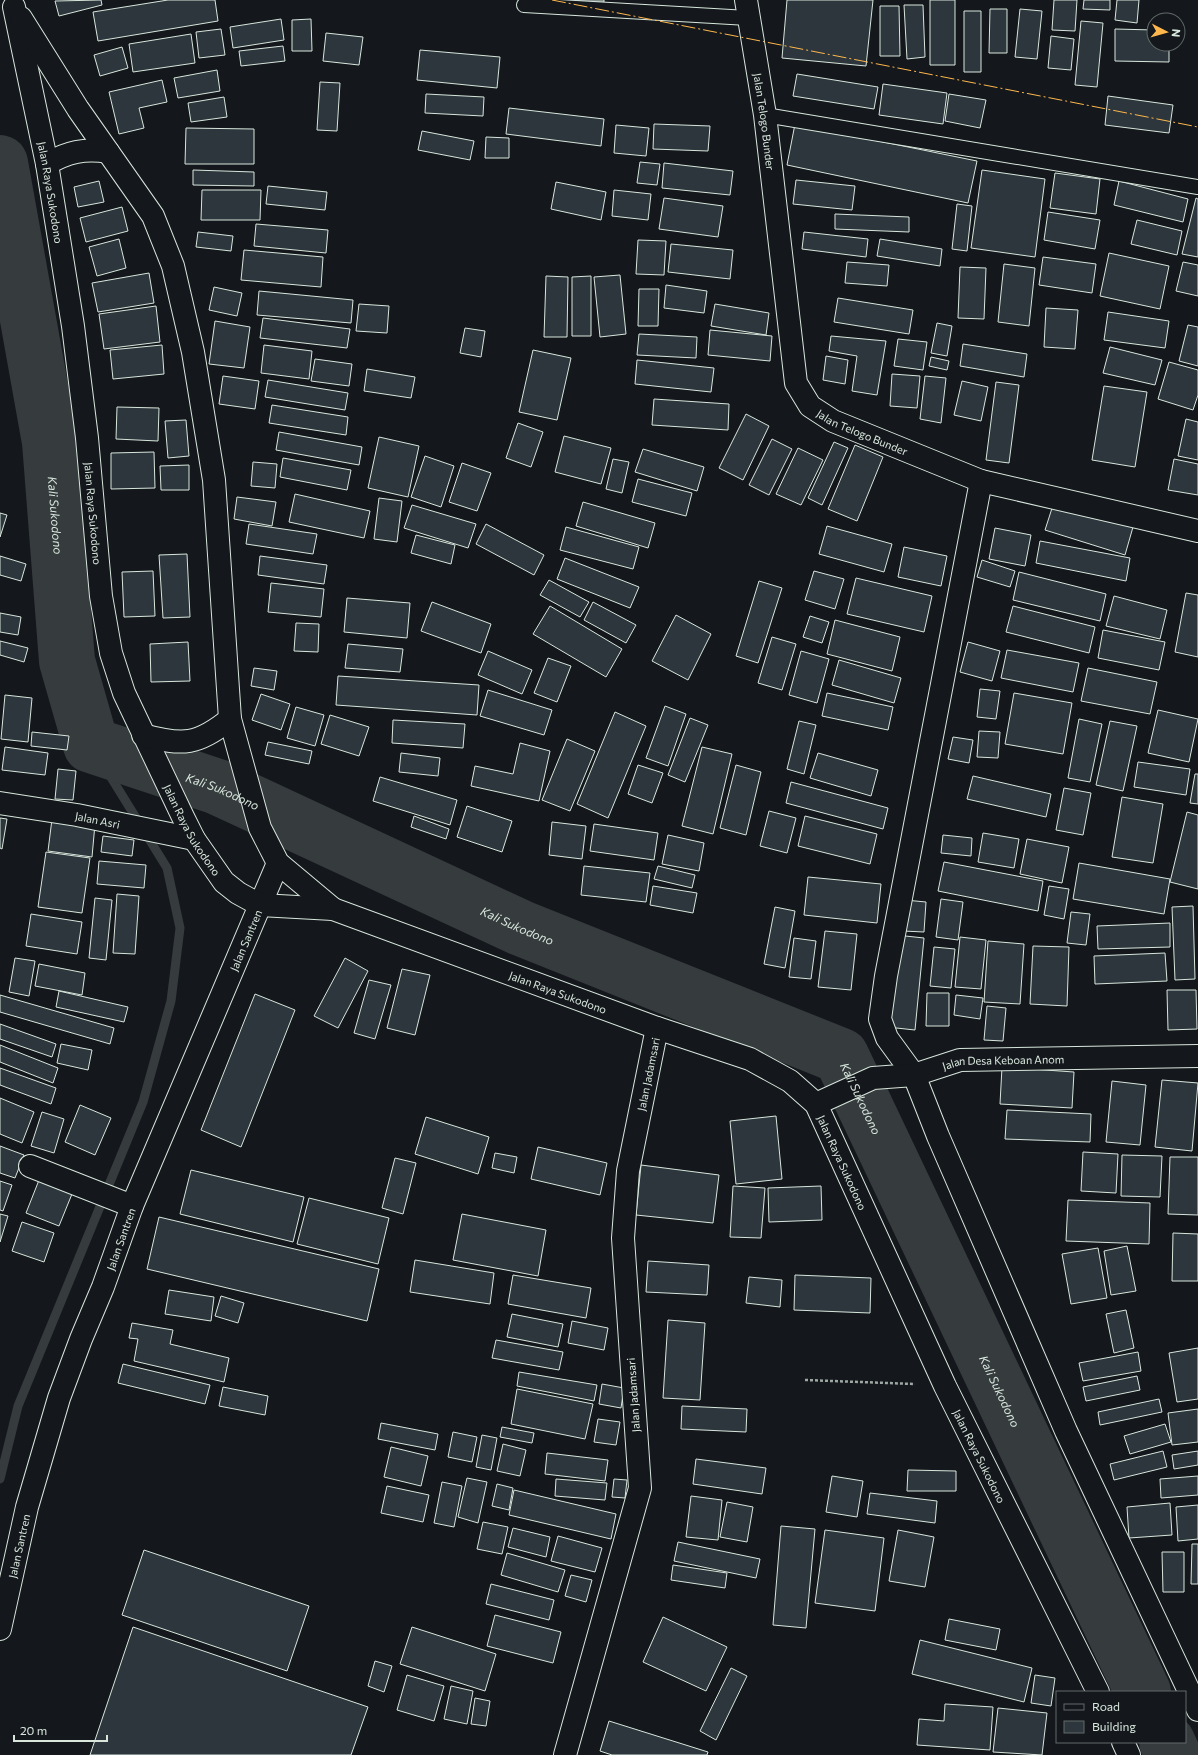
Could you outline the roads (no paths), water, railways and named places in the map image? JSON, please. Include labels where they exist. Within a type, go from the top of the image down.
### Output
[{"type":"street","name":"Jalan Raya Sukodono","points":[[13,3],[78,109],[153,216],[173,266],[193,352],[214,480],[233,727],[260,828],[278,863],[333,909]]},
{"type":"street","name":"Jalan Raya Sukodono","points":[[13,3],[47,164],[73,326],[87,438],[101,596],[111,653],[124,694],[194,839],[224,882],[238,893],[260,905],[333,909],[657,1028],[750,1059],[824,1101],[945,1386],[1098,1691]]},
{"type":"street","name":"Jalan Telogo Bunder","points":[[747,9],[765,115],[796,383],[810,406],[834,420],[980,481],[1198,531]]},
{"type":"street","points":[[47,164],[61,156],[76,151],[92,149],[108,152]]},
{"type":"street","points":[[980,481],[887,968],[880,1019],[887,1038],[914,1075],[941,1143],[1066,1431],[1191,1678],[1198,1710]]},
{"type":"street","points":[[143,735],[169,742],[191,741],[233,727]]},
{"type":"street","name":"Jalan Asri","points":[[0,803],[145,828],[194,839]]},
{"type":"street","name":"Jalan Santren","points":[[0,1629],[27,1507],[59,1398],[124,1203],[278,863]]},
{"type":"street","name":"Jalan Jadamsari","points":[[566,1755],[640,1488],[623,1238],[628,1171],[657,1028]]},
{"type":"street","name":"Jalan Desa Keboan Anom","points":[[824,1101],[873,1078],[914,1075],[960,1060],[1198,1056]]},
{"type":"street","points":[[30,1166],[124,1203]]},
{"type":"street","points":[[1123,1743],[1129,1755]]},
{"type":"lane","points":[[524,6],[747,9]]},
{"type":"lane","points":[[765,115],[1198,187]]},
{"type":"waterway","name":"Kali Sukodono","points":[[0,163],[50,442],[67,661],[91,745],[218,787],[521,928],[841,1056],[1143,1691]]},
{"type":"waterway","points":[[0,1479],[18,1406],[143,1102],[171,1001],[180,928],[167,868],[91,745]]},
{"type":"waterway","name":"Kali Sukodono","points":[[1167,1743],[1173,1755]]}]
